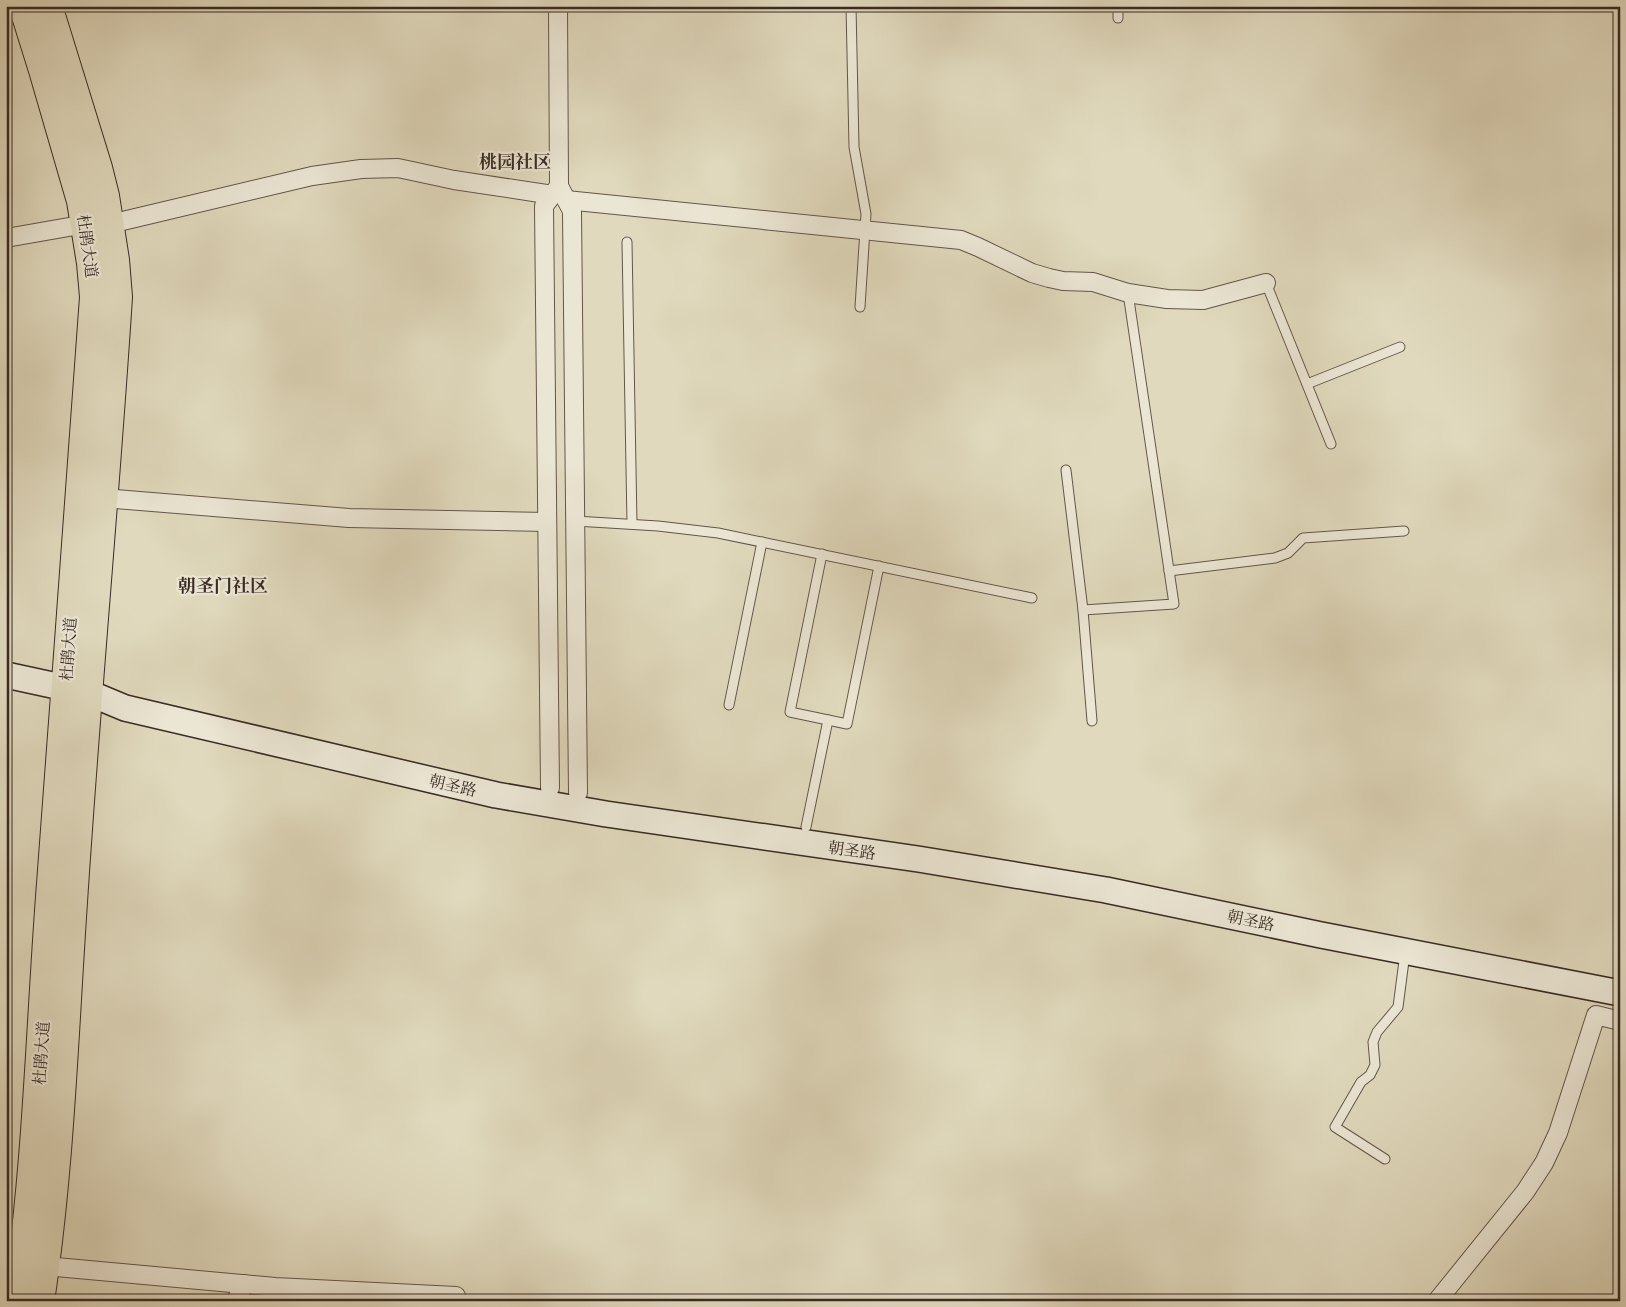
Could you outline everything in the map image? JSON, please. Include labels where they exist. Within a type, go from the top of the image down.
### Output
[{"type":"highway","name":"杜鹃大道","points":[[23,6],[75,174],[98,224],[118,297],[104,498],[77,691]]},
{"type":"highway","name":"杜鹃大道","points":[[17,1301],[60,1113],[72,903],[77,691],[98,224],[98,168],[48,6]]},
{"type":"highway","name":"杜鹃大道","points":[[25,1264],[40,1301]]},
{"type":"main road","name":"朝圣路","points":[[6,675],[77,691],[125,708],[496,795],[606,814],[908,858],[1106,890],[1620,993]]},
{"type":"main road","name":"朝圣路","points":[[77,691],[125,691],[500,779],[578,793],[921,843],[1108,874],[1324,919],[1620,976]]},
{"type":"street","points":[[558,6],[559,194],[572,211],[578,793]]},
{"type":"street","points":[[6,238],[98,224],[312,176],[361,169],[398,168],[454,180],[559,194],[865,231],[961,240],[1032,273],[1048,278],[1063,281],[1093,282],[1128,293],[1167,299],[1203,300],[1266,283]]},
{"type":"street","points":[[550,788],[544,206],[559,194]]},
{"type":"street","points":[[104,498],[349,518],[547,522]]},
{"type":"street","points":[[1437,1301],[1525,1192],[1544,1163],[1558,1133],[1596,1015],[1620,1021]]},
{"type":"street","points":[[25,1264],[244,1284],[456,1296]]},
{"type":"street","points":[[236,1301],[244,1284]]},
{"type":"lane","points":[[851,6],[854,147],[866,214],[860,307]]},
{"type":"lane","points":[[1118,6],[1118,18]]},
{"type":"lane","points":[[627,242],[632,524]]},
{"type":"lane","points":[[1266,283],[1331,444]]},
{"type":"lane","points":[[1083,610],[1174,604],[1128,293]]},
{"type":"lane","points":[[1307,384],[1400,347]]},
{"type":"lane","points":[[1066,470],[1083,610],[1092,721]]},
{"type":"lane","points":[[575,521],[658,526],[718,533],[1032,598]]},
{"type":"lane","points":[[1169,571],[1275,558],[1288,553],[1303,538],[1404,531]]},
{"type":"lane","points":[[729,705],[762,542]]},
{"type":"lane","points":[[822,554],[790,712],[847,724],[879,566]]},
{"type":"lane","points":[[806,826],[828,720]]},
{"type":"lane","points":[[1385,1158],[1335,1127],[1361,1082],[1370,1075],[1375,1065],[1373,1042],[1377,1032],[1398,1007],[1405,951]]},
{"type":"district","name":"桃园社区","points":[[515,162]]},
{"type":"district","name":"朝圣门社区","points":[[223,586]]}]
